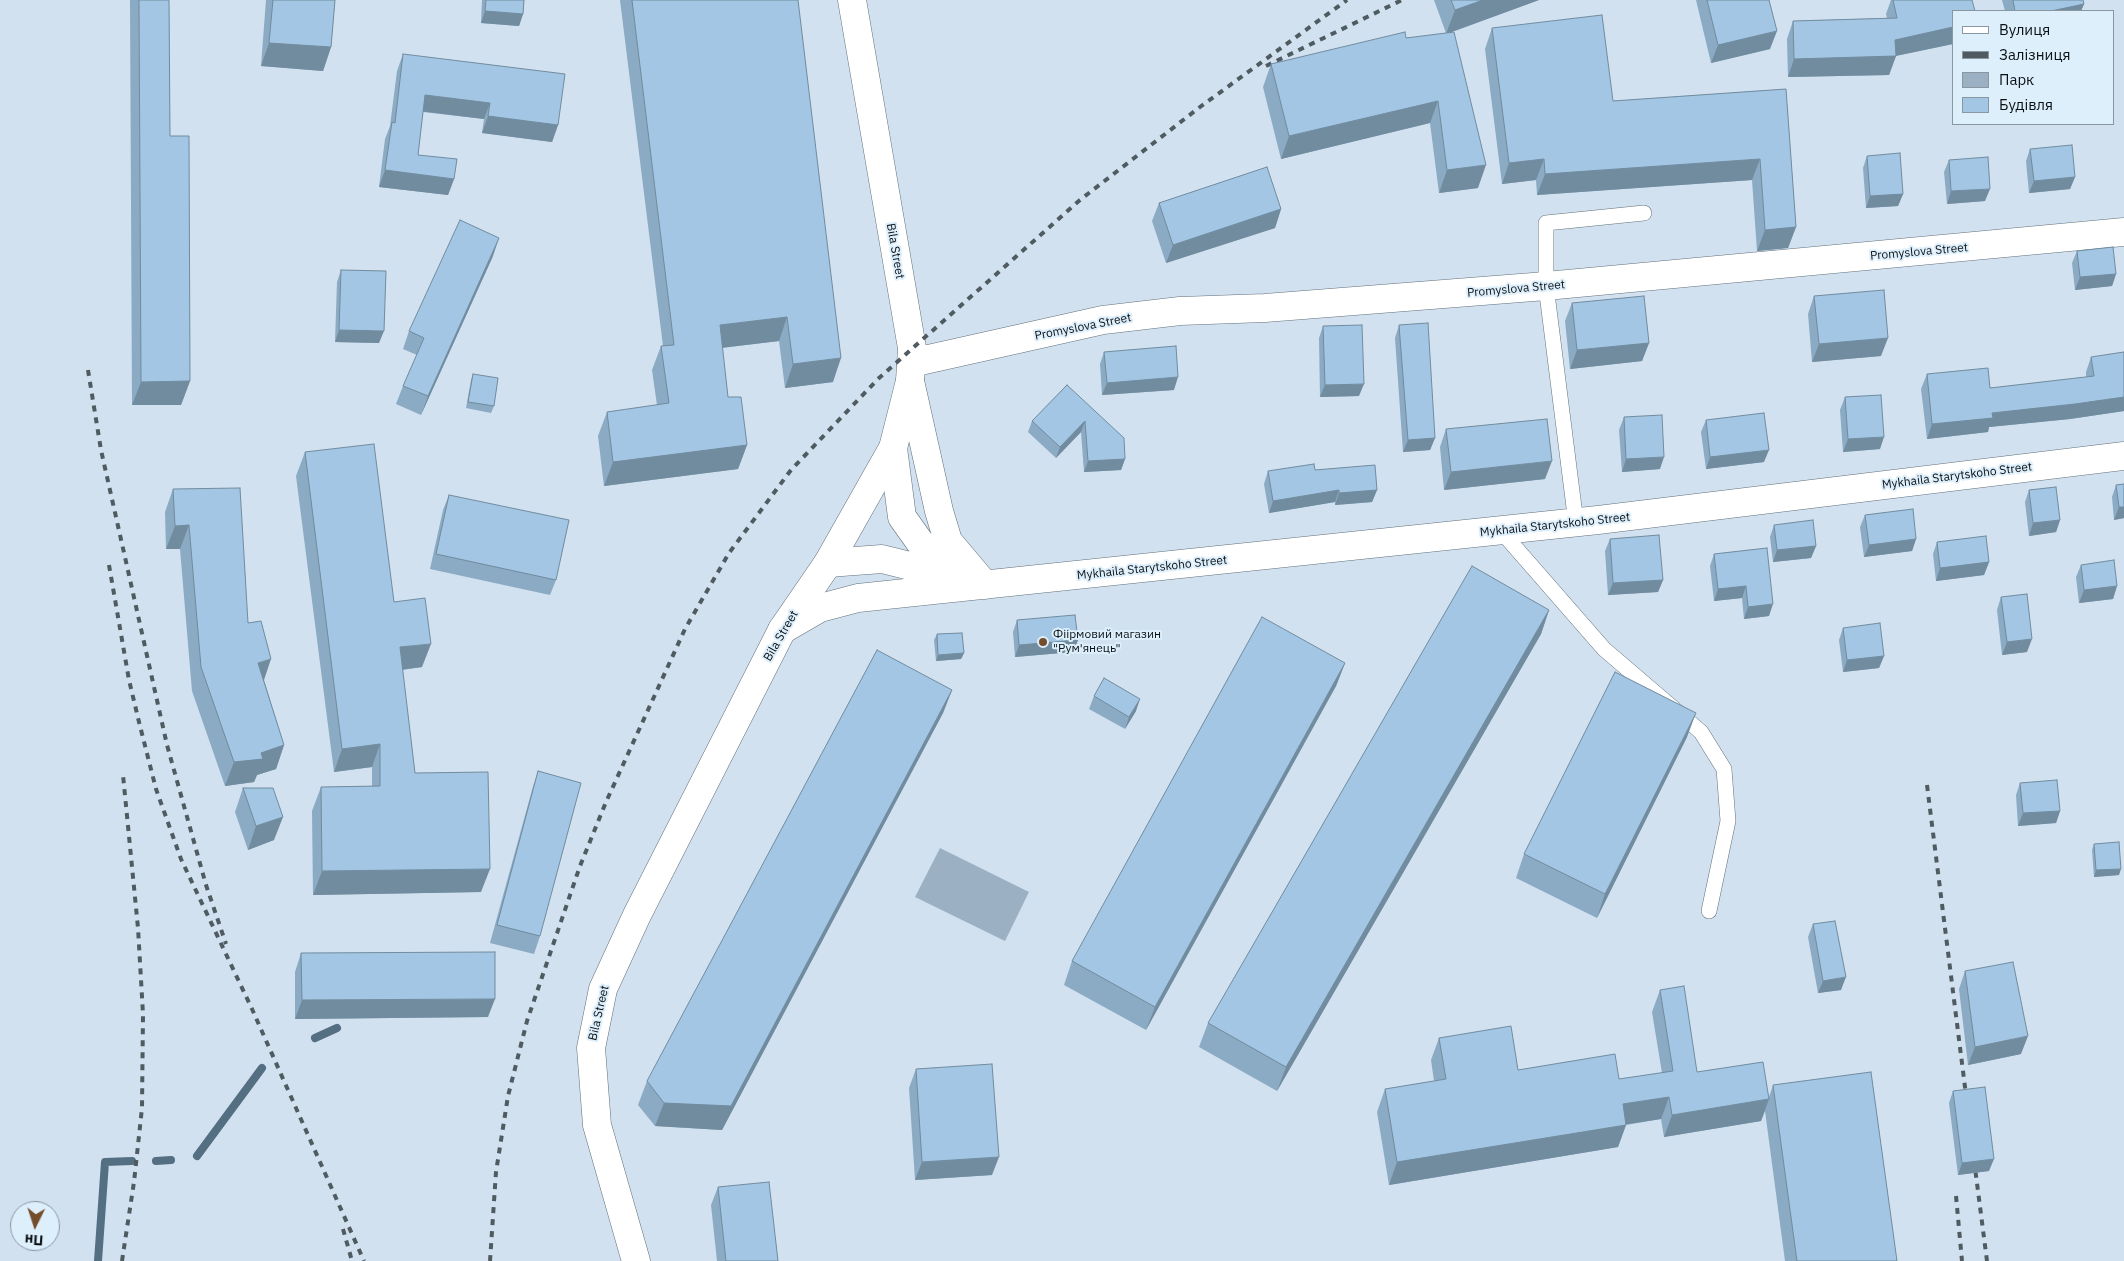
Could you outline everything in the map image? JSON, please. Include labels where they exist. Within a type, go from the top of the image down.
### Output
[{"type":"street","name":"Bila Street","points":[[636,1261],[597,1125],[591,1048],[603,989],[637,915],[782,630],[828,563],[893,448],[910,372],[912,348],[852,0]]},
{"type":"street","name":"Promyslova Street","points":[[910,372],[1103,320],[1180,311],[1265,308],[1546,286],[2124,232]]},
{"type":"street","points":[[910,372],[939,511],[948,541],[985,585]]},
{"type":"street","points":[[893,448],[902,516],[924,548],[985,585]]},
{"type":"street","name":"Mykhaila Starytskoho Street","points":[[782,630],[820,608],[858,598],[1576,523],[2124,456]]},
{"type":"street","name":"Mykhaila Starytskoho Street","points":[[828,563],[882,559],[918,566],[985,585]]},
{"type":"lane","points":[[1576,523],[1546,286],[1546,223],[1644,213]]},
{"type":"lane","points":[[1501,531],[1604,649],[1701,732],[1724,769],[1728,821],[1709,912]]},
{"type":"green space","points":[[940,848],[1029,892],[1005,941],[915,897]]},
{"type":"building","points":[[139,0],[169,0],[170,136],[189,136],[190,381],[141,382]]},
{"type":"building","points":[[273,0],[335,0],[331,47],[269,43]]},
{"type":"building","points":[[486,0],[524,0],[523,14],[485,11]]},
{"type":"building","points":[[632,0],[798,0],[841,358],[793,364],[787,317],[720,325],[728,397],[741,397],[747,445],[613,462],[607,412],[669,403],[661,346],[674,345]]},
{"type":"building","points":[[1451,0],[1483,0],[1455,10]]},
{"type":"building","points":[[1707,0],[1769,0],[1777,31],[1718,45]]},
{"type":"building","points":[[1893,0],[1972,0],[1975,10],[1952,10],[1952,27],[1895,40],[1896,56],[1794,59],[1793,21],[1897,18]]},
{"type":"building","points":[[2013,0],[2083,0],[2084,4],[2056,10],[2015,10]]},
{"type":"building","points":[[1602,15],[1613,101],[1786,89],[1796,227],[1765,230],[1760,159],[1545,174],[1544,159],[1509,163],[1492,28]]},
{"type":"building","points":[[1405,32],[1406,38],[1454,32],[1486,165],[1447,170],[1438,101],[1289,136],[1271,64]]},
{"type":"building","points":[[403,54],[565,74],[558,125],[488,116],[490,103],[425,95],[418,155],[457,159],[454,179],[385,170],[392,122],[395,123]]},
{"type":"building","points":[[2072,145],[2075,177],[2034,181],[2030,149]]},
{"type":"building","points":[[1900,153],[1903,194],[1870,196],[1867,156]]},
{"type":"building","points":[[1988,157],[1990,189],[1951,191],[1949,160]]},
{"type":"building","points":[[1267,167],[1281,209],[1173,245],[1159,203]]},
{"type":"building","points":[[460,220],[499,238],[428,396],[403,386],[424,338],[409,331]]},
{"type":"building","points":[[2113,247],[2116,274],[2080,277],[2077,251]]},
{"type":"building","points":[[341,270],[386,271],[384,331],[339,330]]},
{"type":"building","points":[[1884,290],[1888,338],[1819,344],[1814,296]]},
{"type":"building","points":[[1644,296],[1649,343],[1577,350],[1572,303]]},
{"type":"building","points":[[1428,323],[1435,438],[1408,440],[1399,325]]},
{"type":"building","points":[[1362,325],[1364,384],[1325,385],[1323,326]]},
{"type":"building","points":[[1176,346],[1178,377],[1107,383],[1104,352]]},
{"type":"building","points":[[2124,352],[2124,397],[1992,413],[1993,418],[1932,424],[1927,374],[1988,368],[1990,388],[2094,376],[2091,357]]},
{"type":"building","points":[[473,374],[498,378],[494,406],[468,402]]},
{"type":"building","points":[[1067,385],[1124,438],[1125,459],[1088,461],[1085,421],[1060,447],[1032,421]]},
{"type":"building","points":[[1881,395],[1884,437],[1848,439],[1845,397]]},
{"type":"building","points":[[1764,413],[1769,450],[1710,457],[1706,420]]},
{"type":"building","points":[[1662,415],[1664,457],[1626,459],[1624,417]]},
{"type":"building","points":[[1547,419],[1552,461],[1451,472],[1446,429]]},
{"type":"building","points":[[374,444],[394,602],[425,598],[431,644],[400,647],[415,773],[488,772],[490,869],[322,871],[321,787],[380,786],[380,744],[342,749],[305,452]]},
{"type":"building","points":[[1314,464],[1315,470],[1375,465],[1377,490],[1339,493],[1339,490],[1273,501],[1268,471]]},
{"type":"building","points":[[2124,484],[2124,507],[2119,507],[2116,485]]},
{"type":"building","points":[[2056,487],[2060,520],[2033,523],[2029,490]]},
{"type":"building","points":[[240,488],[248,623],[261,621],[271,659],[258,663],[284,745],[261,753],[263,759],[234,762],[201,667],[189,525],[175,526],[173,489]]},
{"type":"building","points":[[449,495],[569,520],[556,580],[436,554]]},
{"type":"building","points":[[1913,509],[1916,539],[1869,545],[1865,515]]},
{"type":"building","points":[[1813,520],[1816,546],[1777,550],[1774,525]]},
{"type":"building","points":[[1659,535],[1663,580],[1613,583],[1610,539]]},
{"type":"building","points":[[1986,536],[1989,562],[1940,568],[1937,542]]},
{"type":"building","points":[[1767,548],[1773,604],[1748,607],[1746,586],[1718,589],[1714,554]]},
{"type":"building","points":[[2114,560],[2117,586],[2084,590],[2081,565]]},
{"type":"building","points":[[1472,566],[1549,610],[1286,1067],[1208,1023]]},
{"type":"building","points":[[2027,594],[2032,639],[2007,642],[2001,597]]},
{"type":"building","points":[[1075,615],[1078,640],[1019,645],[1017,620]]},
{"type":"building","points":[[1262,617],[1345,663],[1155,1007],[1072,961]]},
{"type":"building","points":[[1880,623],[1884,656],[1847,660],[1843,628]]},
{"type":"building","points":[[962,633],[964,653],[938,655],[937,634]]},
{"type":"building","points":[[877,650],[952,690],[731,1106],[664,1103],[647,1081]]},
{"type":"building","points":[[1615,672],[1696,713],[1605,894],[1524,854]]},
{"type":"building","points":[[1104,678],[1140,699],[1129,717],[1094,696]]},
{"type":"building","points":[[538,771],[581,783],[540,936],[497,925]]},
{"type":"building","points":[[2057,780],[2060,811],[2023,813],[2020,783]]},
{"type":"building","points":[[243,788],[273,788],[283,817],[256,826]]},
{"type":"building","points":[[2119,842],[2121,869],[2096,870],[2094,844]]},
{"type":"building","points":[[1835,921],[1846,977],[1823,981],[1813,924]]},
{"type":"building","points":[[495,952],[495,999],[302,1000],[301,953]]},
{"type":"building","points":[[2013,962],[2028,1036],[1975,1047],[1965,971]]},
{"type":"building","points":[[1684,986],[1697,1072],[1763,1062],[1769,1099],[1672,1115],[1669,1097],[1623,1104],[1626,1125],[1397,1162],[1385,1089],[1446,1079],[1439,1038],[1511,1026],[1518,1070],[1615,1054],[1619,1079],[1673,1071],[1660,990]]},
{"type":"building","points":[[992,1064],[999,1157],[922,1162],[916,1069]]},
{"type":"building","points":[[1871,1072],[1897,1261],[1797,1261],[1773,1085]]},
{"type":"building","points":[[1985,1087],[1994,1159],[1962,1163],[1953,1091]]},
{"type":"building","points":[[769,1182],[778,1261],[726,1261],[718,1187]]},
{"type":"waterway","points":[[315,1038],[337,1028]]},
{"type":"waterway","points":[[197,1156],[262,1068]]},
{"type":"waterway","points":[[156,1161],[171,1160]]},
{"type":"waterway","points":[[98,1261],[105,1162],[132,1161]]},
{"type":"railway","points":[[490,1261],[496,1172],[508,1096],[527,1021],[580,866],[606,802],[685,629],[729,553],[791,470],[879,378],[1080,200],[1200,107],[1347,0]]},
{"type":"railway","points":[[1266,66],[1402,0]]},
{"type":"railway","points":[[88,370],[101,450],[167,745],[206,885],[226,944]]},
{"type":"railway","points":[[109,565],[129,680],[139,722],[156,789],[181,859],[252,1009],[364,1261]]},
{"type":"railway","points":[[122,1261],[134,1182],[142,1108],[143,1014],[138,928],[123,775]]},
{"type":"railway","points":[[1927,785],[1967,1103]]},
{"type":"railway","points":[[1974,1160],[1987,1261]]},
{"type":"railway","points":[[1956,1196],[1962,1261]]},
{"type":"railway","points":[[343,1229],[352,1261]]},
{"type":"place","name":"Фіірмовий магазин \"Рум'янець\"","points":[[1043,642]]}]
